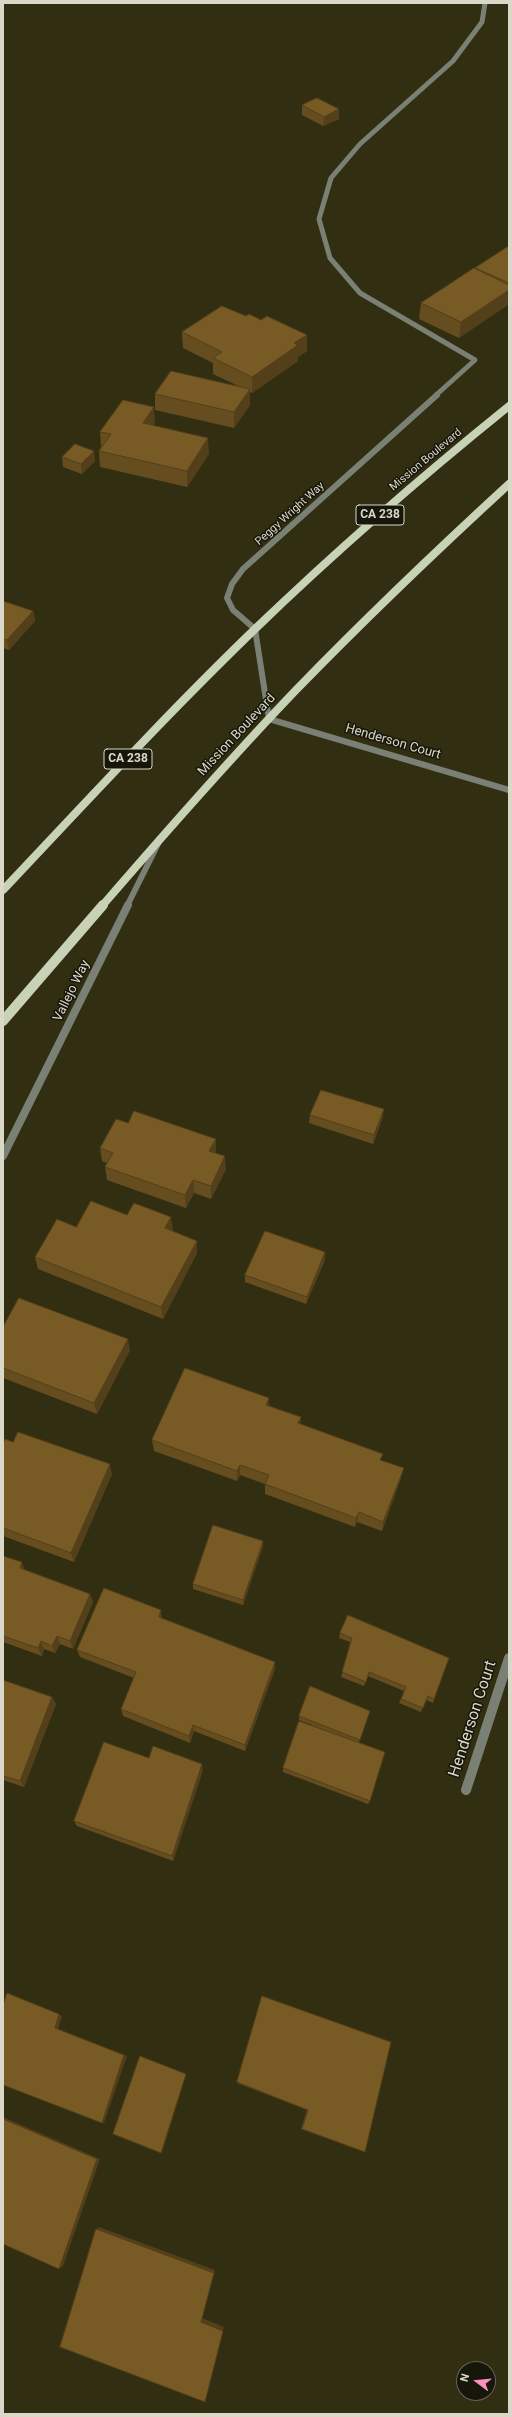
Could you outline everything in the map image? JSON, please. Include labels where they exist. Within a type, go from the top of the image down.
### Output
[{"type":"main road","name":"Mission Boulevard","points":[[3,890],[139,747],[255,629],[403,494],[509,406]]},
{"type":"main road","name":"Mission Boulevard","points":[[5,1016],[162,836],[269,719],[392,594],[509,484]]},
{"type":"street","name":"Peggy Wright Way","points":[[255,629],[233,610],[227,598],[232,584],[244,570],[475,360],[360,293],[330,258],[318,219],[331,178],[360,144],[453,61],[482,22],[485,3]]},
{"type":"street","points":[[255,629],[269,719]]},
{"type":"street","name":"Henderson Court","points":[[269,719],[509,790]]},
{"type":"street","name":"Vallejo Way","points":[[3,1156],[162,836]]},
{"type":"street","name":"Henderson Court","points":[[466,1790],[509,1658]]},
{"type":"building","points":[[317,98],[339,109],[324,117],[302,105]]},
{"type":"building","points":[[509,246],[509,283],[475,268]]},
{"type":"building","points":[[474,268],[509,285],[509,290],[461,322],[421,303]]},
{"type":"building","points":[[222,306],[246,316],[249,314],[261,320],[267,316],[307,335],[294,343],[298,345],[252,377],[213,358],[222,352],[182,332]]},
{"type":"building","points":[[171,371],[250,389],[234,412],[155,394]]},
{"type":"building","points":[[123,400],[154,407],[143,423],[208,438],[187,471],[99,451],[111,434],[100,432]]},
{"type":"building","points":[[75,444],[94,451],[81,464],[62,457]]},
{"type":"building","points":[[3,601],[33,611],[7,640],[3,639]]},
{"type":"building","points":[[321,1090],[384,1109],[374,1135],[310,1115]]},
{"type":"building","points":[[134,1111],[216,1139],[209,1151],[225,1156],[211,1186],[193,1180],[185,1195],[105,1167],[113,1153],[100,1148],[116,1119],[128,1123]]},
{"type":"building","points":[[91,1201],[127,1215],[134,1203],[171,1217],[165,1228],[197,1241],[161,1307],[35,1257],[57,1219],[76,1227]]},
{"type":"building","points":[[265,1231],[325,1252],[307,1297],[245,1275]]},
{"type":"building","points":[[19,1298],[128,1339],[94,1403],[3,1368],[3,1327]]},
{"type":"building","points":[[185,1368],[269,1398],[266,1405],[301,1417],[298,1423],[383,1454],[380,1460],[404,1468],[383,1522],[359,1512],[356,1518],[265,1484],[269,1475],[240,1465],[237,1471],[152,1440]]},
{"type":"building","points":[[18,1432],[110,1464],[71,1553],[3,1528],[3,1444],[5,1439],[13,1442]]},
{"type":"building","points":[[213,1525],[263,1541],[243,1600],[193,1584]]},
{"type":"building","points":[[3,1556],[22,1562],[20,1568],[90,1594],[70,1641],[57,1636],[52,1646],[41,1641],[38,1648],[3,1636]]},
{"type":"building","points":[[104,1588],[161,1610],[159,1617],[275,1662],[245,1745],[193,1725],[189,1736],[121,1709],[136,1672],[77,1650]]},
{"type":"building","points":[[348,1615],[449,1658],[434,1699],[428,1696],[423,1708],[401,1699],[406,1687],[369,1672],[366,1682],[342,1672],[352,1638],[340,1633]]},
{"type":"building","points":[[3,1680],[52,1697],[20,1781],[3,1776]]},
{"type":"building","points":[[310,1686],[370,1711],[360,1740],[299,1716]]},
{"type":"building","points":[[299,1721],[385,1752],[370,1801],[283,1768]]},
{"type":"building","points":[[104,1742],[149,1758],[153,1746],[202,1764],[172,1856],[74,1821]]},
{"type":"building","points":[[7,1993],[59,2014],[55,2028],[124,2055],[102,2123],[3,2085],[3,2006]]},
{"type":"building","points":[[262,1996],[391,2042],[365,2152],[302,2129],[308,2110],[237,2082]]},
{"type":"building","points":[[140,2056],[186,2074],[161,2153],[113,2134]]},
{"type":"building","points":[[3,2119],[97,2159],[59,2269],[3,2244]]},
{"type":"building","points":[[96,2229],[214,2273],[201,2322],[223,2331],[205,2402],[60,2347]]}]
